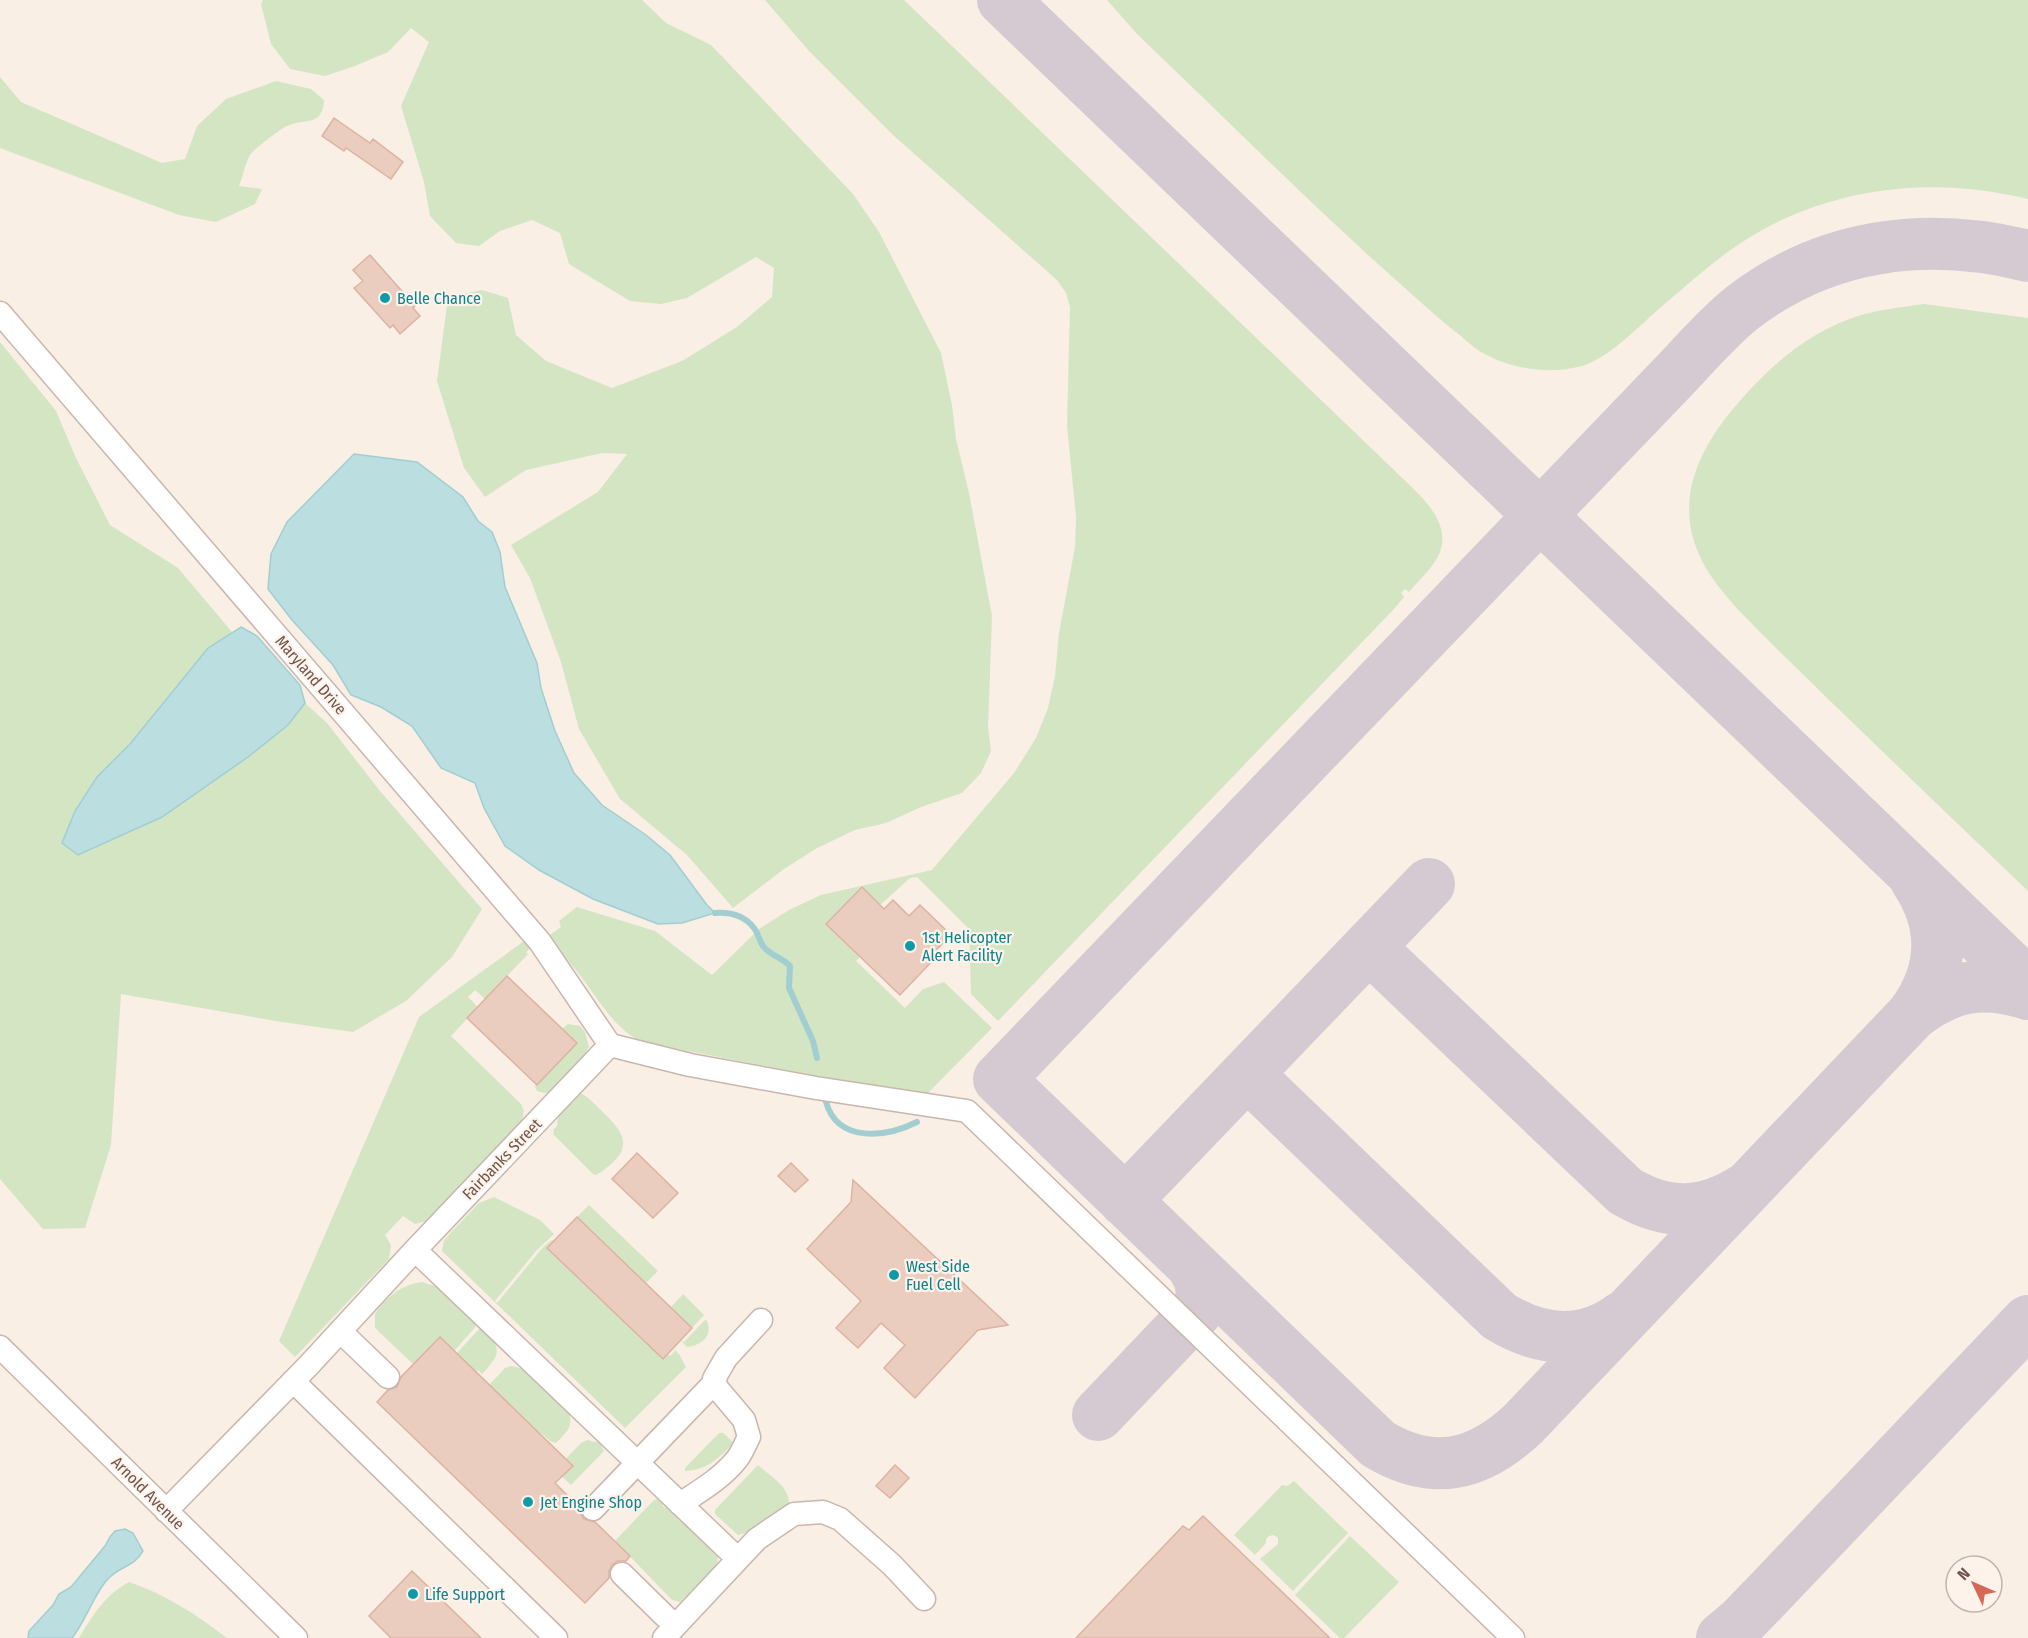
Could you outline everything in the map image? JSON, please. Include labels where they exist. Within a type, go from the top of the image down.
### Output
[{"type":"street","name":"Maryland Drive","points":[[0,313],[540,942],[610,1045]]},
{"type":"street","points":[[610,1045],[690,1065],[967,1111],[1512,1638]]},
{"type":"street","name":"Fairbanks Street","points":[[166,1511],[293,1381],[610,1045]]},
{"type":"street","points":[[415,1250],[738,1559]]},
{"type":"street","points":[[593,1509],[715,1382],[718,1371],[726,1358],[761,1320]]},
{"type":"street","points":[[340,1331],[388,1377]]},
{"type":"street","name":"Arnold Avenue","points":[[0,1347],[296,1638]]},
{"type":"street","points":[[293,1381],[556,1638]]},
{"type":"street","points":[[680,1504],[710,1484],[731,1466],[739,1458],[749,1437],[744,1420],[717,1388],[715,1382]]},
{"type":"street","points":[[622,1574],[670,1632],[757,1539],[794,1514],[823,1512],[840,1519],[892,1565],[924,1599]]},
{"type":"green space","points":[[263,0],[642,0],[666,23],[711,45],[853,194],[879,232],[941,353],[992,616],[988,727],[991,751],[981,773],[962,793],[921,807],[886,823],[855,830],[817,848],[784,869],[733,908],[687,855],[620,799],[579,729],[561,662],[530,578],[511,545],[598,492],[627,454],[602,453],[526,470],[485,497],[464,468],[437,381],[448,297],[482,290],[508,298],[516,335],[546,361],[612,388],[682,361],[737,327],[772,297],[774,268],[756,257],[687,298],[661,304],[630,301],[569,264],[560,233],[532,220],[500,231],[479,246],[456,243],[430,216],[424,182],[401,106],[429,42],[411,28],[388,52],[355,66],[325,76],[290,69],[271,44],[261,4]]},
{"type":"green space","points":[[765,0],[904,0],[1412,487],[1430,507],[1441,528],[1442,540],[1437,558],[1409,592],[1405,589],[1401,593],[1404,597],[1393,610],[998,1021],[971,994],[969,929],[917,877],[910,878],[880,905],[861,887],[826,923],[860,957],[856,961],[905,1008],[923,989],[944,982],[992,1028],[926,1095],[642,1042],[613,1020],[575,969],[547,937],[561,927],[559,921],[577,907],[655,931],[712,975],[759,929],[789,910],[821,895],[932,870],[1014,773],[1036,738],[1048,708],[1075,547],[1076,517],[1067,425],[1070,307],[1066,293],[1057,280],[893,135],[809,51]]},
{"type":"green space","points":[[1107,0],[2028,0],[2028,199],[1967,189],[1905,188],[1844,198],[1815,207],[1786,218],[1734,247],[1623,341],[1592,362],[1570,369],[1557,370],[1518,367],[1494,359],[1477,350],[1424,305],[1262,155],[1138,35]]},
{"type":"green space","points":[[0,77],[21,102],[162,163],[185,159],[197,126],[226,99],[276,81],[311,89],[324,100],[323,109],[316,118],[287,126],[252,152],[239,186],[262,189],[255,204],[216,222],[179,215],[0,148]]},
{"type":"green space","points":[[1924,304],[2028,318],[2028,891],[1740,611],[1707,569],[1693,538],[1689,501],[1698,466],[1715,433],[1726,418],[1765,375],[1809,339],[1843,321],[1877,311]]},
{"type":"green space","points":[[0,342],[56,411],[76,458],[110,525],[178,568],[232,632],[208,648],[130,744],[97,777],[206,785],[248,757],[288,725],[305,703],[327,723],[380,791],[482,909],[452,957],[406,1001],[353,1032],[121,994],[111,1145],[85,1228],[43,1229],[0,1179]]},
{"type":"green space","points":[[524,941],[529,949],[526,953],[528,954],[485,999],[475,990],[468,997],[478,1007],[451,1036],[521,1104],[524,1111],[522,1121],[427,1221],[415,1224],[403,1216],[385,1235],[391,1245],[389,1259],[295,1357],[279,1341],[419,1017]]},
{"type":"green space","points":[[568,1024],[580,1026],[585,1032],[589,1047],[583,1057],[550,1092],[537,1091],[535,1086],[577,1043],[562,1029]]},
{"type":"green space","points":[[580,1093],[589,1098],[609,1118],[622,1137],[622,1150],[618,1157],[604,1170],[594,1175],[553,1134],[558,1116]]},
{"type":"green space","points":[[494,1197],[540,1220],[554,1234],[537,1250],[495,1301],[497,1303],[544,1246],[552,1240],[554,1241],[547,1248],[663,1359],[675,1351],[673,1348],[679,1354],[686,1367],[625,1428],[442,1251],[444,1240],[479,1203]]},
{"type":"green space","points":[[589,1205],[658,1271],[646,1283],[577,1217]]},
{"type":"green space","points":[[422,1282],[441,1288],[443,1294],[445,1292],[478,1324],[455,1350],[421,1356],[413,1364],[378,1331],[375,1327],[375,1314],[395,1293],[407,1286]]},
{"type":"green space","points":[[683,1294],[704,1315],[692,1328],[671,1307]]},
{"type":"green space","points":[[706,1319],[709,1330],[706,1338],[698,1344],[687,1347],[680,1340],[684,1342]]},
{"type":"green space","points":[[481,1327],[493,1340],[497,1350],[494,1360],[482,1374],[478,1370],[476,1372],[456,1354]]},
{"type":"green space","points":[[512,1366],[524,1369],[569,1413],[569,1426],[556,1443],[541,1433],[539,1434],[489,1385],[505,1368]]},
{"type":"green space","points":[[719,1433],[723,1433],[734,1443],[706,1466],[685,1471],[685,1468]]},
{"type":"green space","points":[[587,1440],[600,1443],[604,1451],[571,1485],[555,1470],[581,1443]]},
{"type":"green space","points":[[758,1465],[782,1486],[789,1503],[745,1533],[738,1535],[715,1514],[715,1510]]},
{"type":"green space","points":[[1294,1481],[1348,1533],[1293,1591],[1260,1559],[1278,1544],[1278,1538],[1274,1535],[1269,1536],[1255,1555],[1234,1535],[1282,1485],[1287,1486]]},
{"type":"green space","points":[[657,1499],[664,1503],[662,1505],[665,1508],[667,1506],[718,1556],[717,1565],[713,1570],[680,1602],[672,1600],[615,1541]]},
{"type":"green space","points":[[1350,1536],[1399,1582],[1344,1638],[1340,1638],[1295,1595]]},
{"type":"green space","points":[[129,1582],[180,1606],[227,1638],[79,1638],[106,1599]]},
{"type":"water","points":[[354,454],[417,462],[463,497],[478,521],[492,532],[500,552],[505,587],[537,663],[541,688],[555,731],[574,773],[602,805],[646,835],[670,855],[715,913],[682,923],[658,924],[593,899],[539,870],[505,846],[484,808],[475,783],[441,768],[412,726],[381,707],[351,695],[333,665],[292,620],[268,589],[271,554],[287,522]]},
{"type":"water","points":[[241,627],[257,636],[300,685],[305,703],[288,725],[248,757],[162,817],[78,855],[62,843],[75,811],[97,777],[130,744],[208,648]]},
{"type":"water","points":[[125,1529],[133,1533],[143,1551],[136,1560],[114,1573],[105,1582],[72,1638],[28,1638],[29,1631],[53,1605],[59,1594],[71,1587],[115,1531]]},
{"type":"building","points":[[334,118],[370,143],[373,139],[403,162],[391,179],[346,148],[344,151],[322,136]]},
{"type":"building","name":"Belle Chance","points":[[370,255],[415,306],[413,308],[420,316],[400,334],[393,325],[390,328],[354,288],[363,281],[353,270]]},
{"type":"building","name":"1st Helicopter Alert Facility","points":[[862,887],[884,909],[893,900],[909,916],[920,905],[951,935],[933,953],[936,957],[900,995],[826,924]]},
{"type":"building","points":[[507,976],[577,1043],[537,1085],[467,1018]]},
{"type":"building","points":[[637,1153],[678,1193],[653,1218],[612,1179]]},
{"type":"building","points":[[791,1163],[808,1180],[795,1192],[778,1176]]},
{"type":"building","name":"West Side Fuel Cell","points":[[853,1180],[1008,1325],[978,1330],[915,1398],[884,1368],[905,1345],[881,1323],[858,1348],[836,1328],[861,1301],[807,1249],[851,1202]]},
{"type":"building","points":[[577,1217],[692,1328],[663,1359],[547,1248]]},
{"type":"building","name":"Jet Engine Shop","points":[[440,1337],[573,1466],[555,1483],[580,1508],[584,1519],[595,1522],[630,1556],[626,1561],[618,1561],[612,1565],[609,1578],[585,1603],[377,1402],[388,1390],[397,1387],[401,1377]]},
{"type":"building","points":[[895,1465],[909,1478],[890,1498],[876,1486]]},
{"type":"building","points":[[1203,1516],[1330,1638],[1076,1638],[1183,1526],[1189,1530]]},
{"type":"building","name":"Life Support","points":[[412,1571],[481,1638],[391,1638],[369,1616]]},
{"type":"waterway","points":[[715,913],[731,914],[746,920],[766,949],[790,966],[789,988],[813,1041],[817,1058]]},
{"type":"waterway","points":[[826,1102],[832,1116],[852,1131],[878,1133],[892,1131],[917,1122]]},
{"type":"taxiway","points":[[1003,0],[2028,984]]},
{"type":"taxiway","points":[[2028,256],[1990,248],[1953,244],[1915,244],[1879,248],[1843,256],[1808,269],[1774,286],[1742,308],[1707,341],[999,1079],[1378,1444],[1418,1461],[1454,1462],[1489,1449],[1523,1424],[1912,1015],[1939,997],[1967,988],[1996,987],[2028,994]]},
{"type":"taxiway","points":[[1912,1015],[1923,999],[1930,982],[1937,948],[1933,914],[1916,880]]},
{"type":"taxiway","points":[[1125,1201],[1429,884]]},
{"type":"taxiway","points":[[1369,947],[1625,1191],[1656,1205],[1685,1209],[1715,1204],[1745,1189]]},
{"type":"taxiway","points":[[1247,1074],[1499,1316],[1530,1331],[1561,1337],[1592,1333],[1622,1317]]},
{"type":"taxiway","points":[[1098,1415],[1197,1311],[1202,1290],[1194,1269]]},
{"type":"taxiway","points":[[1722,1638],[1771,1591],[2028,1321]]},
{"type":"place","name":"Belle Chance","points":[[385,298]]},
{"type":"place","name":"1st Helicopter Alert Facility","points":[[910,946]]},
{"type":"place","name":"West Side Fuel Cell","points":[[894,1275]]},
{"type":"place","name":"Jet Engine Shop","points":[[528,1502]]},
{"type":"place","name":"Life Support","points":[[413,1594]]}]
